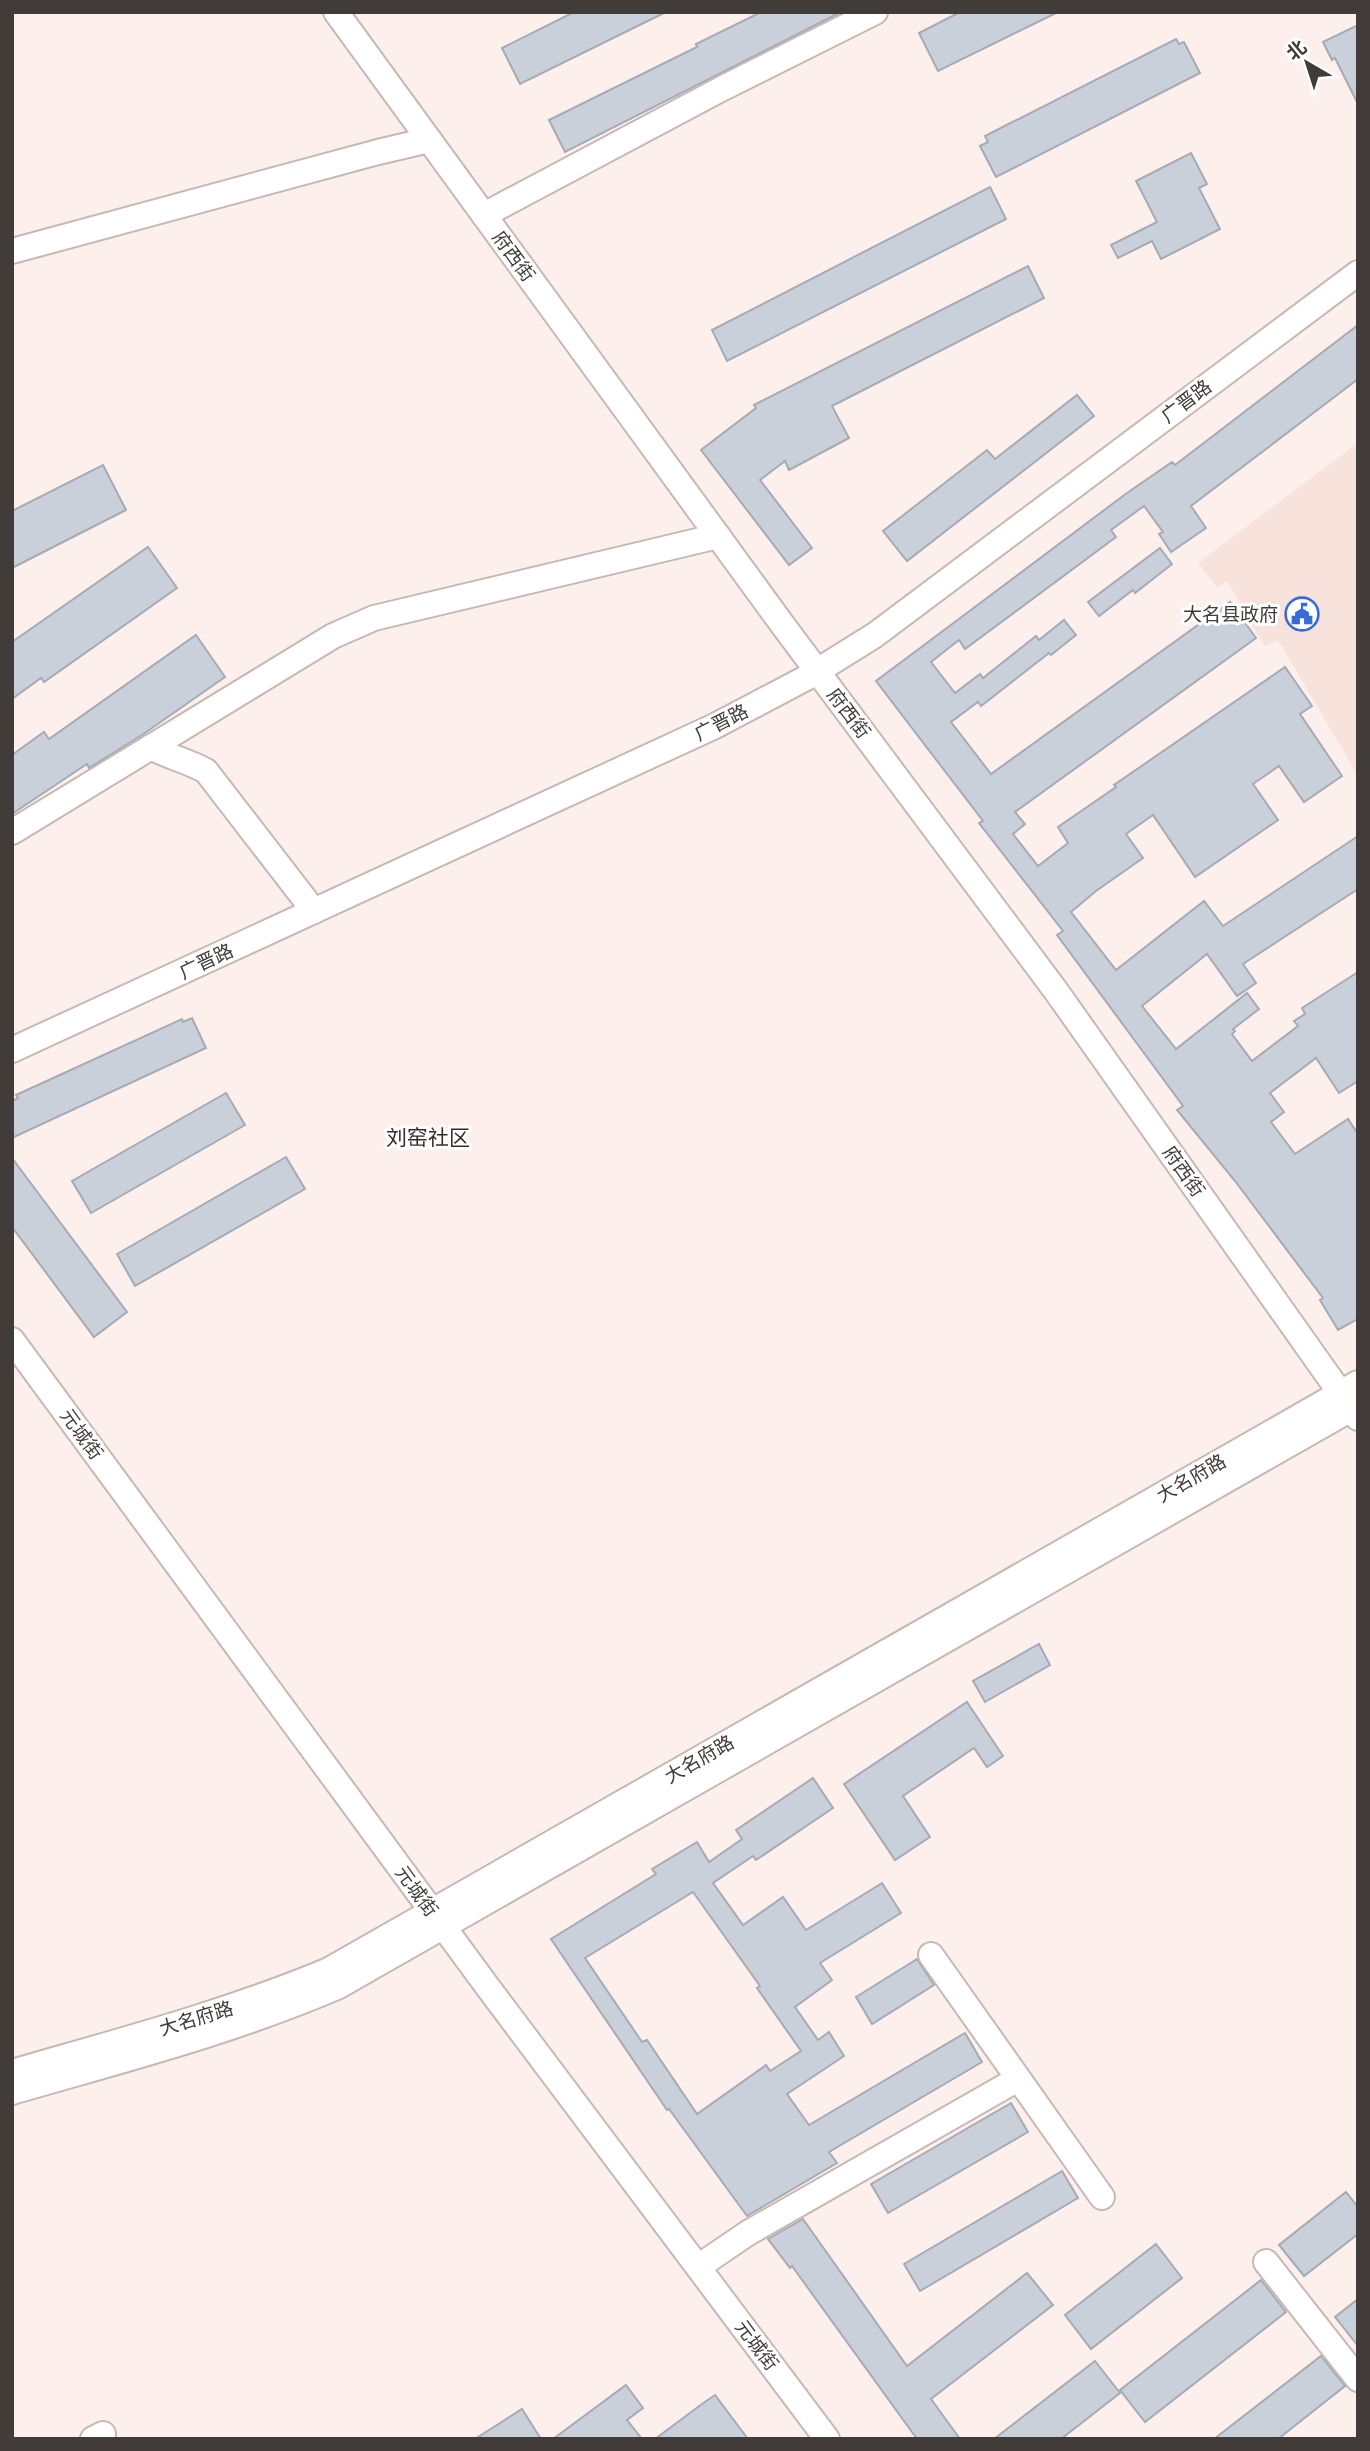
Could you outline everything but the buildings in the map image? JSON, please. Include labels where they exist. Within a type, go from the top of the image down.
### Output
[{"type":"street","name":"府西街","points":[[336,12],[817,671],[1056,991],[1353,1402]]},
{"type":"street","points":[[484,215],[723,88],[875,12]]},
{"type":"street","points":[[12,251],[429,140]]},
{"type":"street","name":"广晋路","points":[[12,1050],[715,726],[817,671],[875,635],[1358,273]]},
{"type":"street","points":[[12,832],[333,636],[373,618],[718,536]]},
{"type":"street","points":[[151,747],[206,771],[314,911]]},
{"type":"street","name":"元城街","points":[[12,1340],[438,1919],[827,2439]]},
{"type":"street","name":"大名府路","points":[[12,2072],[212,2014],[276,1992],[438,1919],[1353,1402]]},
{"type":"street","name":"大名府路","points":[[12,2092],[218,2033],[283,2011],[337,1987],[438,1919]]},
{"type":"street","points":[[931,1955],[1101,2197]]},
{"type":"street","points":[[698,2267],[748,2233],[1018,2079]]},
{"type":"street","points":[[1266,2262],[1358,2379]]},
{"type":"shaded area","name":"大名县政府","points":[[1358,443],[1358,776],[1278,640],[1265,647],[1227,581],[1217,588],[1198,563]]},
{"type":"place","name":"大名县政府","points":[[1302,614]]},
{"type":"district","name":"刘窑社区","points":[[428,1138]]}]
